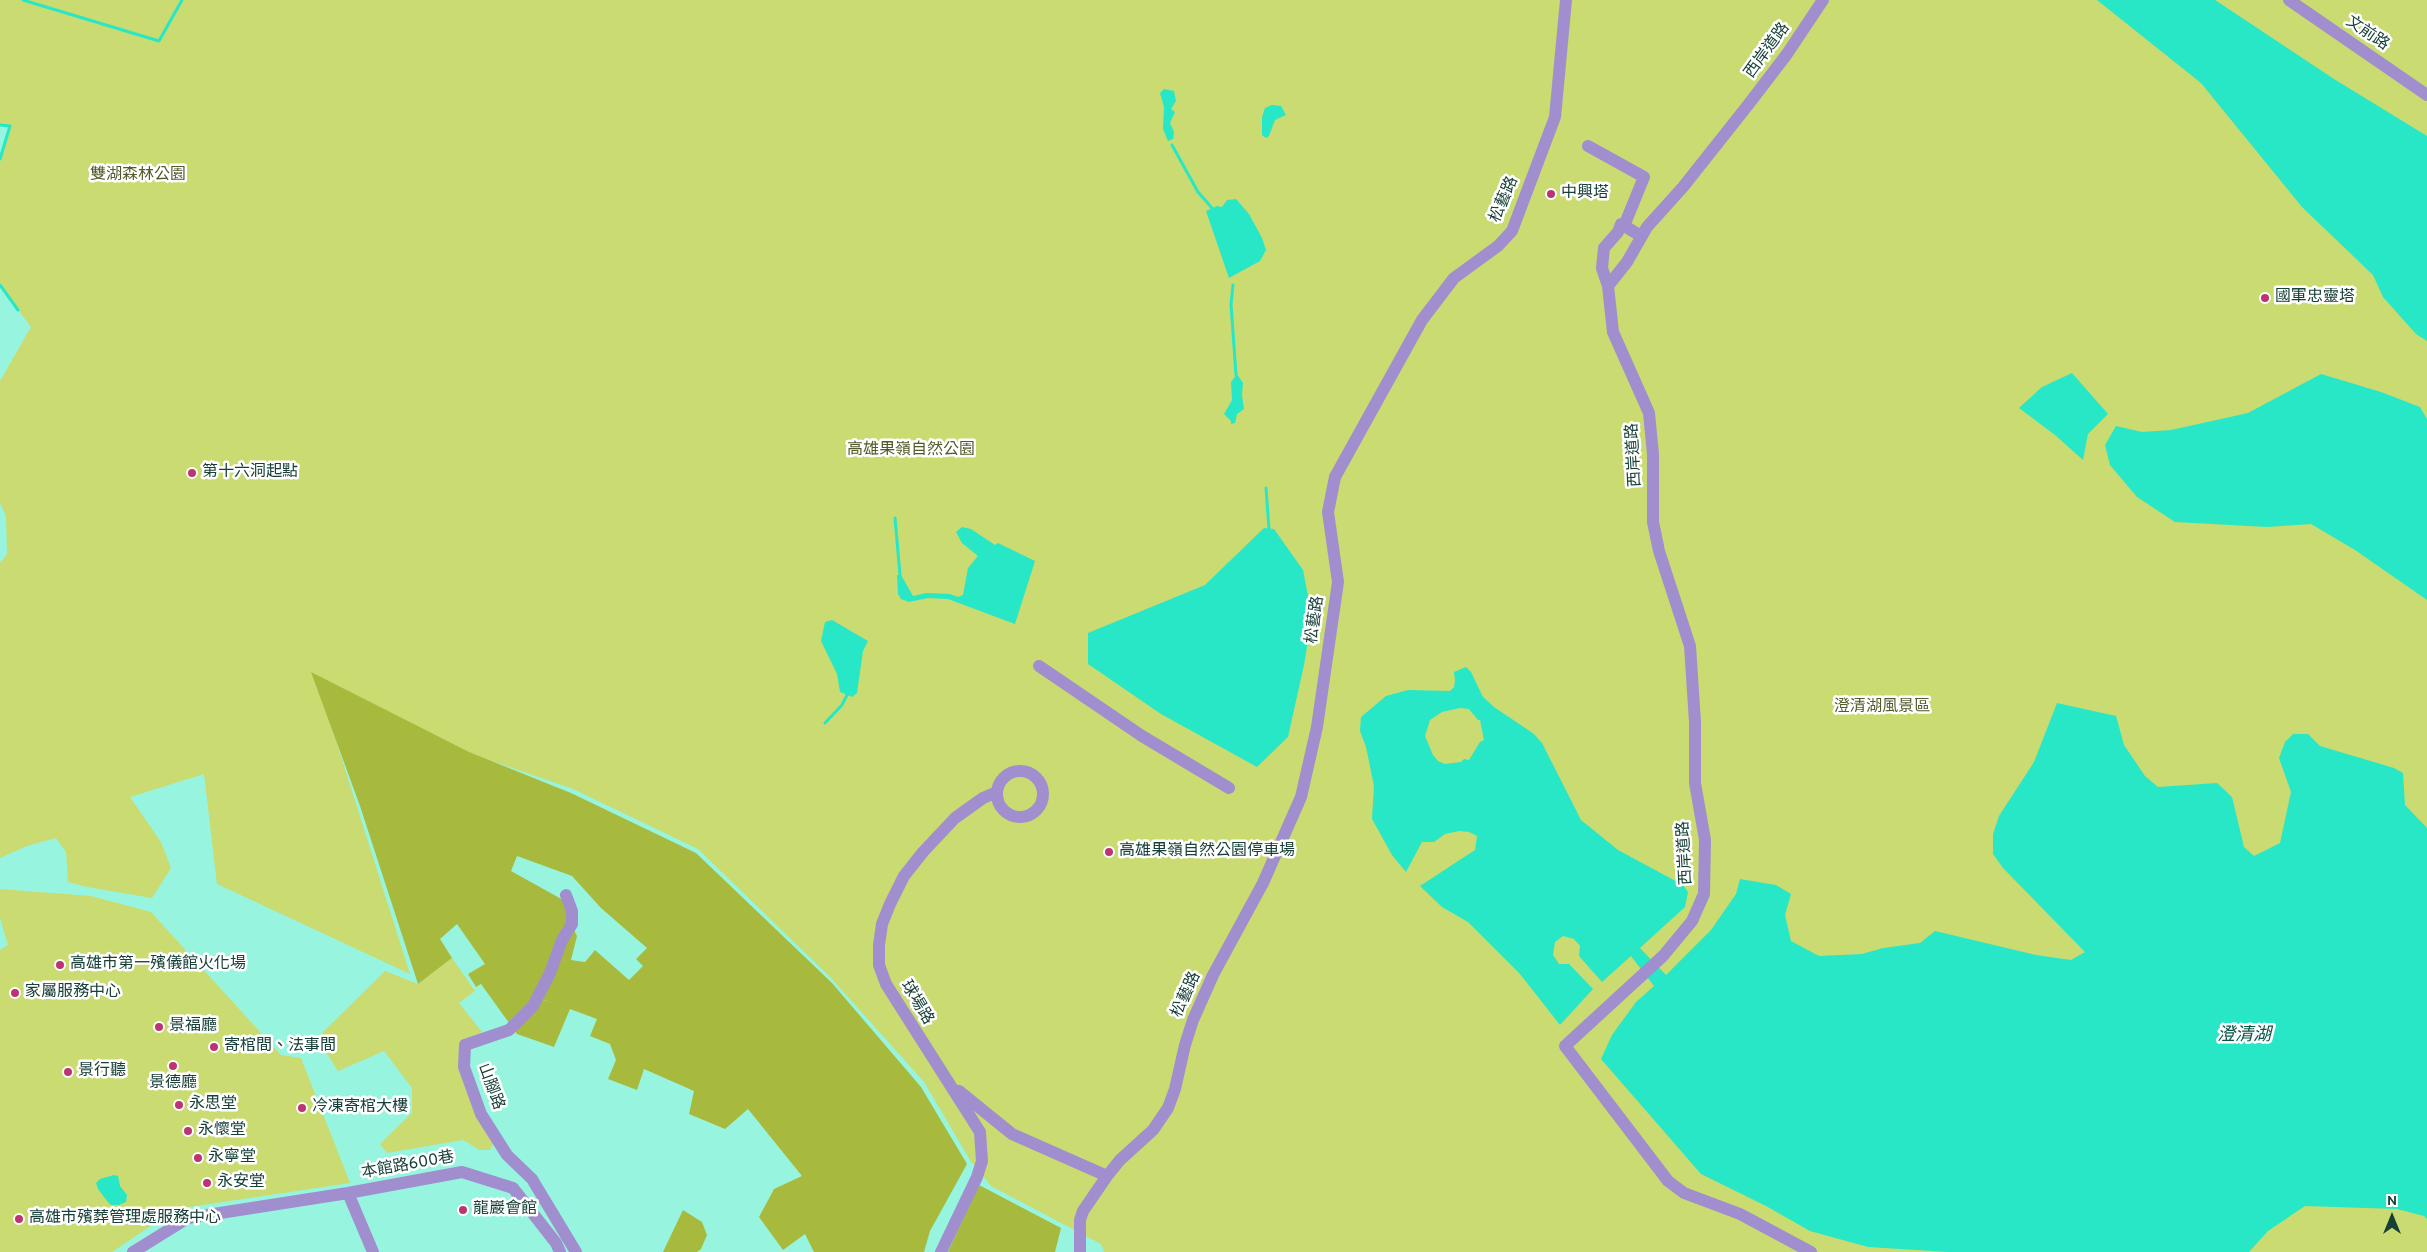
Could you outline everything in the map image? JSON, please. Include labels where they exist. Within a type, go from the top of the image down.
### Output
[{"type":"street","name":"松藝路","points":[[1080,1252],[1080,1220],[1090,1201],[1120,1160],[1153,1130],[1168,1108],[1175,1089],[1184,1046],[1193,1020],[1213,975],[1263,883],[1302,798],[1317,727],[1338,582],[1328,512],[1335,477],[1422,320],[1454,278],[1498,246],[1512,231],[1555,116],[1566,0]]},
{"type":"street","name":"西岸道路","points":[[1608,286],[1628,262],[1641,236],[1788,54],[1823,0]]},
{"type":"street","name":"文前路","points":[[2289,0],[2427,95]]},
{"type":"street","name":"西岸道路","points":[[1588,146],[1644,177],[1624,226],[1620,224],[1603,252],[1602,268],[1608,286],[1613,332],[1649,413],[1653,454],[1653,522],[1659,551],[1690,646],[1695,722],[1695,783],[1705,840],[1704,894],[1692,921],[1663,956],[1634,980],[1565,1046],[1668,1181],[1684,1193],[1740,1214],[1810,1252]]},
{"type":"street","points":[[1624,226],[1641,236]]},
{"type":"street","points":[[1039,666],[1142,736],[1229,788]]},
{"type":"street","name":"球場路","points":[[940,1252],[977,1177],[982,1148],[980,1132],[886,984],[879,965],[882,924],[904,876],[922,852],[955,818],[983,798],[998,792]]},
{"type":"street","name":"山腳路","points":[[566,895],[572,911],[572,924],[562,940],[550,973],[533,1006],[509,1030],[465,1045],[464,1067],[481,1114],[507,1156],[532,1179],[576,1252]]},
{"type":"street","points":[[948,1082],[1012,1134],[1107,1176]]},
{"type":"street","points":[[1090,1201],[1106,1186],[1139,1144]]},
{"type":"street","name":"本館路600巷","points":[[133,1252],[188,1218],[348,1193],[462,1172],[513,1188],[556,1243],[560,1252]]},
{"type":"street","name":"本館路600巷","points":[[348,1193],[374,1252]]},
{"type":"green space","points":[[0,0],[2427,0],[2427,1252],[1104,1252],[1101,1244],[991,1186],[970,1160],[924,1082],[831,978],[698,849],[573,789],[463,751],[332,728],[410,974],[217,884],[204,774],[130,797],[161,842],[171,868],[152,898],[68,882],[66,852],[56,838],[27,846],[0,858],[0,563],[7,554],[6,516],[0,503],[0,381],[31,327],[0,285],[0,159],[10,126],[0,125]]},
{"type":"green space","points":[[0,889],[91,896],[151,912],[281,1055],[301,1058],[350,1183],[176,1209],[112,1252],[0,1252],[0,950],[8,945],[0,918]]},
{"type":"green space","points":[[452,958],[475,991],[459,1003],[482,1032],[461,1045],[493,1144],[490,1150],[480,1150],[463,1140],[387,1153],[380,1144],[412,1113],[412,1088],[384,1051],[338,1071],[317,1038],[385,971],[418,984]]},
{"type":"shaded area","points":[[311,672],[469,752],[571,793],[696,853],[832,983],[921,1087],[967,1164],[930,1231],[924,1252],[814,1252],[805,1234],[783,1250],[759,1217],[774,1189],[802,1176],[748,1109],[725,1129],[689,1114],[694,1091],[644,1069],[637,1090],[608,1079],[616,1060],[610,1044],[590,1036],[597,1019],[570,1009],[554,1047],[517,1034],[481,984],[476,987],[468,974],[485,964],[457,924],[440,939],[452,958],[418,984],[360,806]],"holes":[[[517,856],[572,876],[601,908],[647,948],[636,959],[643,966],[629,980],[595,950],[585,962],[571,960],[577,936],[572,926],[538,998],[553,1003],[536,998],[571,920],[565,901],[511,871]]]},
{"type":"shaded area","points":[[979,1185],[1061,1228],[1055,1252],[948,1252]]},
{"type":"shaded area","points":[[683,1210],[702,1222],[707,1235],[701,1249],[697,1252],[663,1252]]},
{"type":"water","points":[[2097,0],[2215,0],[2334,79],[2427,136],[2427,341],[2416,334],[2383,297],[2373,275],[2302,207],[2201,83]]},
{"type":"water","points":[[1164,89],[1174,91],[1176,101],[1171,109],[1175,112],[1170,123],[1174,132],[1173,139],[1168,141],[1163,129],[1164,107],[1160,93]]},
{"type":"water","points":[[1272,105],[1281,106],[1286,115],[1275,120],[1269,136],[1266,138],[1262,135],[1262,117],[1265,108]]},
{"type":"water","points":[[1236,199],[1249,214],[1262,238],[1266,250],[1260,261],[1229,278],[1206,211],[1217,206],[1222,207],[1227,200]]},
{"type":"water","points":[[2072,373],[2108,414],[2088,434],[2083,460],[2055,435],[2019,408],[2042,387]]},
{"type":"water","points":[[1237,374],[1243,383],[1244,409],[1237,414],[1235,423],[1231,424],[1231,421],[1224,414],[1232,400],[1231,382]]},
{"type":"water","points":[[2321,374],[2381,392],[2420,407],[2427,419],[2427,600],[2355,550],[2311,524],[2267,527],[2175,522],[2137,497],[2110,465],[2105,445],[2116,426],[2142,432],[2171,430],[2248,413]]},
{"type":"water","points":[[962,527],[971,529],[995,545],[998,543],[1035,561],[1015,624],[948,599],[928,598],[909,602],[901,599],[898,594],[897,575],[901,575],[913,596],[926,593],[950,594],[958,597],[963,595],[968,568],[978,556],[962,543],[956,532]]},
{"type":"water","points":[[1264,528],[1274,529],[1303,570],[1312,617],[1304,665],[1288,737],[1257,767],[1161,714],[1088,664],[1088,633],[1205,585]]},
{"type":"water","points":[[832,620],[868,641],[863,651],[857,693],[852,697],[840,692],[837,674],[821,641],[825,622]]},
{"type":"water","name":"澄清湖","points":[[1466,667],[1471,672],[1483,697],[1494,707],[1534,734],[1542,743],[1581,820],[1618,850],[1683,885],[1688,892],[1685,907],[1640,948],[1666,975],[1711,930],[1736,894],[1740,879],[1776,885],[1791,894],[1785,915],[1791,941],[1819,956],[1862,954],[1883,948],[1920,943],[1935,931],[2036,955],[2071,960],[2085,952],[2003,868],[1993,854],[1993,834],[1999,816],[2034,762],[2057,703],[2116,716],[2124,745],[2145,776],[2158,787],[2217,783],[2232,797],[2244,847],[2254,856],[2280,843],[2291,792],[2279,758],[2285,742],[2293,734],[2308,734],[2320,746],[2394,768],[2403,773],[2405,805],[2427,828],[2427,1219],[2424,1216],[2397,1209],[2305,1206],[2268,1231],[2249,1252],[1948,1252],[1868,1247],[1810,1231],[1766,1206],[1701,1174],[1601,1059],[1612,1035],[1636,1002],[1654,986],[1631,956],[1602,982],[1579,956],[1580,946],[1574,939],[1563,936],[1555,942],[1553,955],[1559,964],[1569,964],[1593,989],[1560,1025],[1520,974],[1468,922],[1442,907],[1420,886],[1475,850],[1477,836],[1469,832],[1459,831],[1445,834],[1434,842],[1422,842],[1406,872],[1392,855],[1372,819],[1374,786],[1366,747],[1360,731],[1361,717],[1386,696],[1408,690],[1450,691],[1454,687],[1454,672]],"holes":[[[1460,708],[1469,709],[1480,720],[1484,740],[1480,742],[1469,760],[1464,759],[1461,762],[1445,764],[1438,761],[1433,755],[1425,736],[1430,720],[1442,712]]]},
{"type":"water","points":[[114,1175],[118,1176],[120,1186],[127,1195],[126,1202],[119,1205],[111,1205],[98,1189],[96,1183],[100,1179]]},
{"type":"waterway","points":[[23,0],[159,41],[182,0]]},
{"type":"waterway","points":[[0,125],[10,126],[0,159]]},
{"type":"waterway","points":[[1172,145],[1198,192],[1212,208]]},
{"type":"waterway","points":[[0,285],[18,310]]},
{"type":"waterway","points":[[1233,285],[1231,304],[1236,375]]},
{"type":"waterway","points":[[1266,488],[1269,529]]},
{"type":"waterway","points":[[895,518],[900,575]]},
{"type":"waterway","points":[[825,723],[842,705],[847,695]]},
{"type":"place","name":"中興塔","points":[[1551,194]]},
{"type":"place","name":"國軍忠靈塔","points":[[2265,298]]},
{"type":"place","name":"第十六洞起點","points":[[192,473]]},
{"type":"place","name":"高雄果嶺自然公園停車場","points":[[1109,852]]},
{"type":"place","name":"高雄市第一殯儀館火化場","points":[[60,965]]},
{"type":"place","name":"家屬服務中心","points":[[15,993]]},
{"type":"place","name":"景福廳","points":[[159,1027]]},
{"type":"place","name":"寄棺間、法事間","points":[[214,1047]]},
{"type":"place","name":"景德廳","points":[[173,1066]]},
{"type":"place","name":"景行聽","points":[[68,1072]]},
{"type":"place","name":"永思堂","points":[[179,1105]]},
{"type":"place","name":"冷凍寄棺大樓","points":[[302,1108]]},
{"type":"place","name":"永懷堂","points":[[188,1131]]},
{"type":"place","name":"永寧堂","points":[[198,1158]]},
{"type":"place","name":"永安堂","points":[[207,1183]]},
{"type":"place","name":"龍巖會館","points":[[463,1210]]},
{"type":"place","name":"高雄市殯葬管理處服務中心","points":[[19,1219]]},
{"type":"park label","name":"雙湖森林公園","points":[[138,176]]},
{"type":"park label","name":"高雄果嶺自然公園","points":[[911,451]]},
{"type":"park label","name":"澄清湖風景區","points":[[1882,708]]}]
